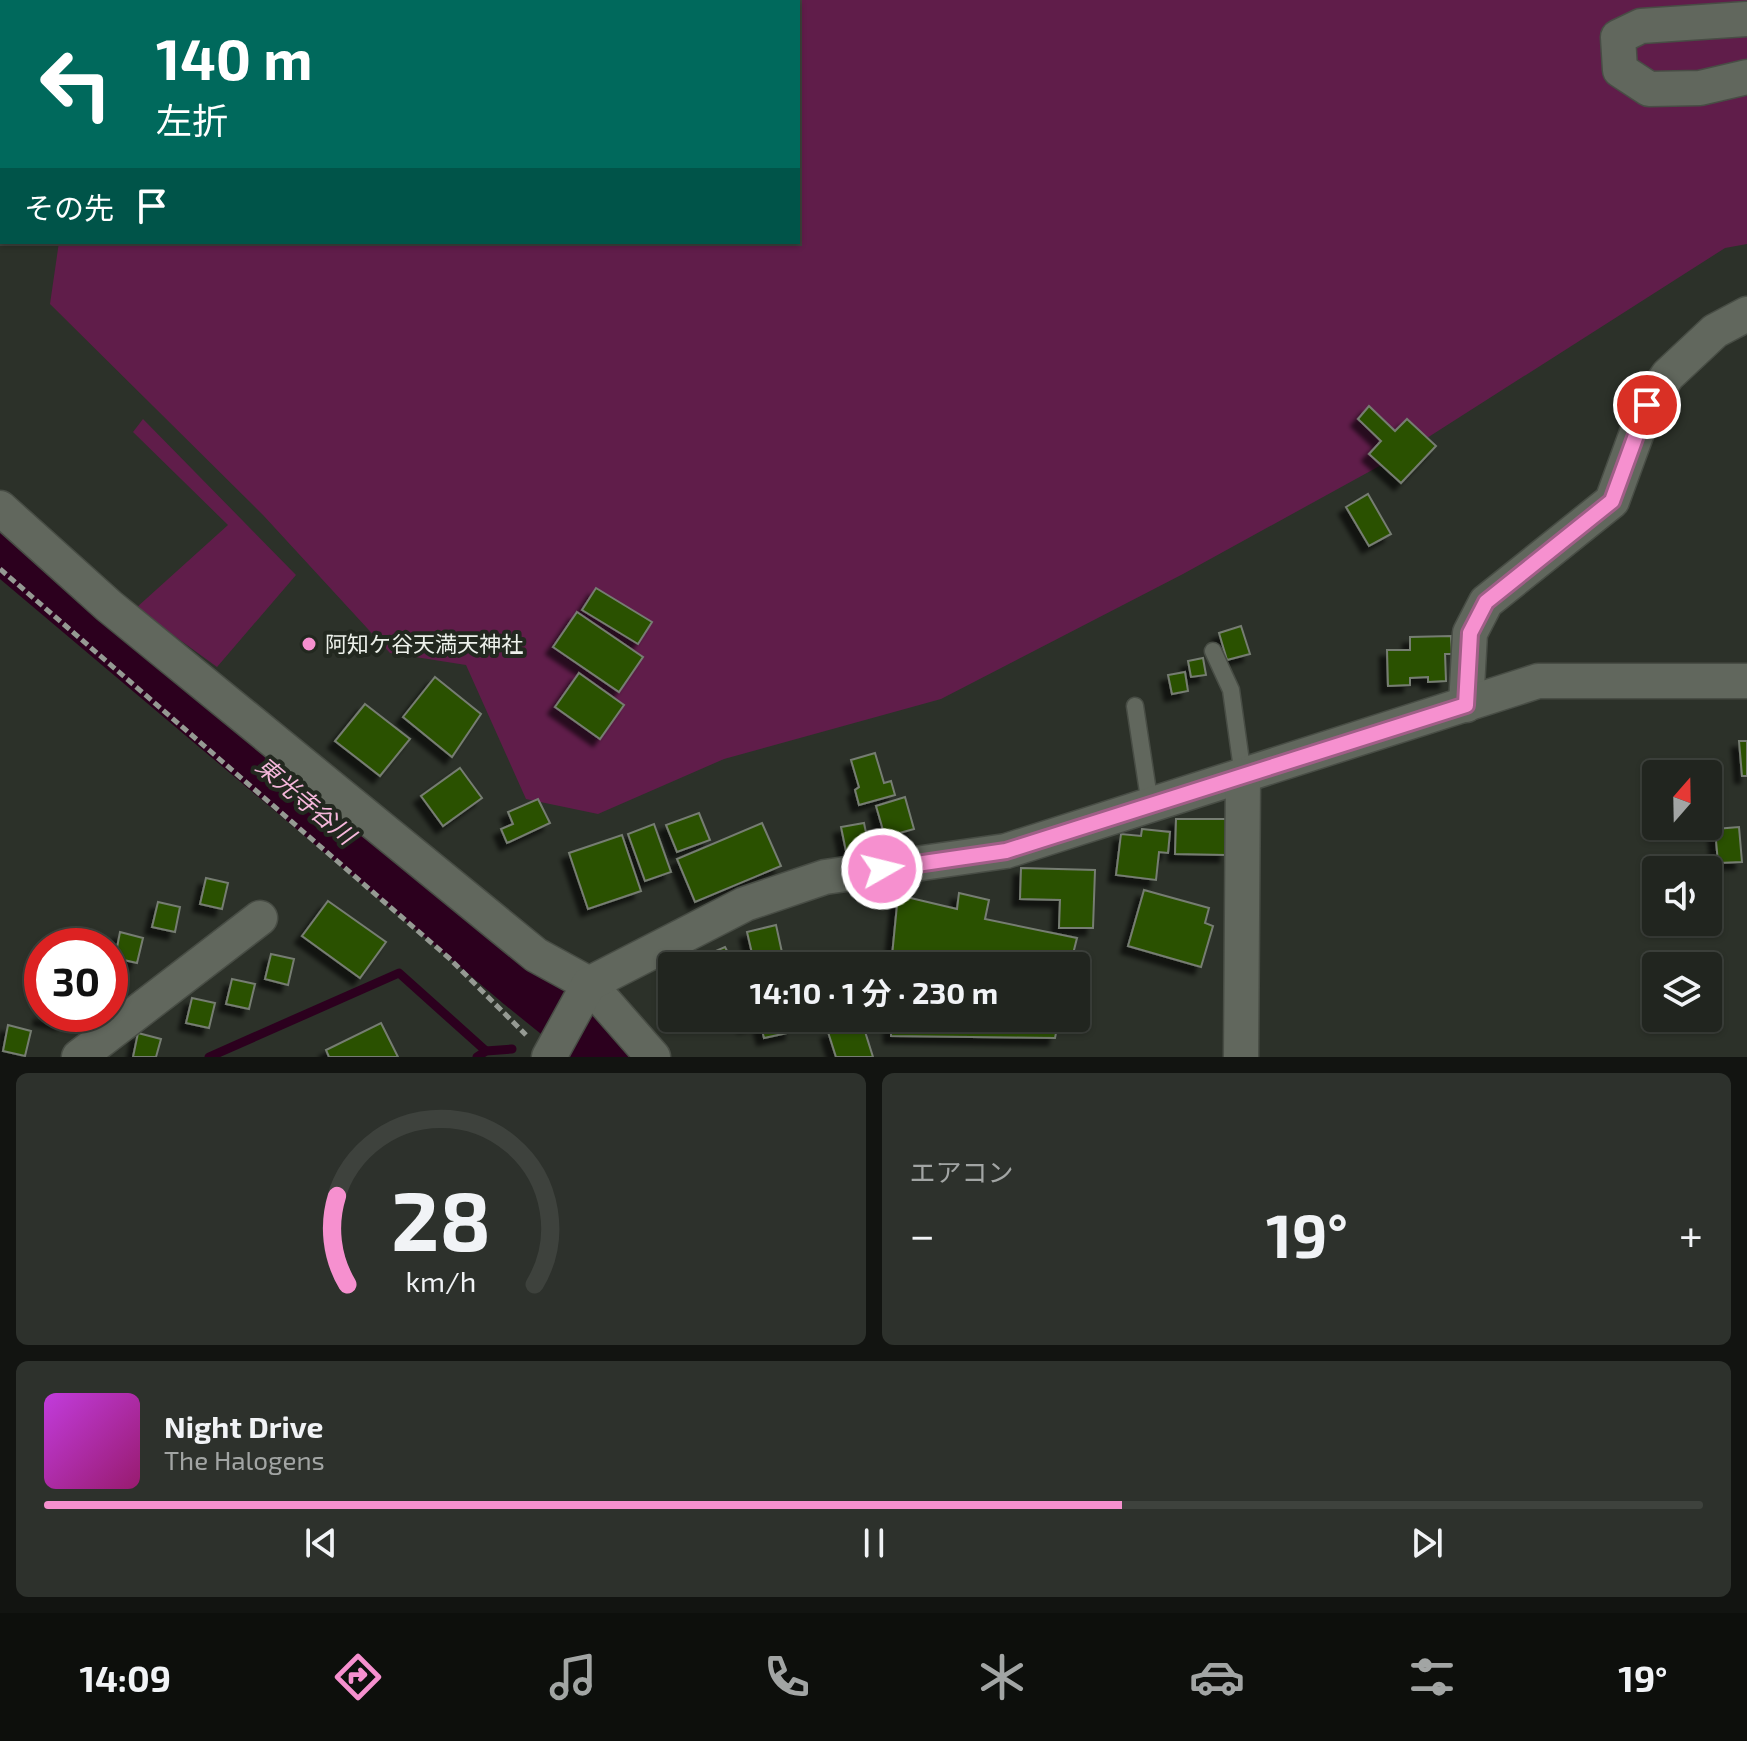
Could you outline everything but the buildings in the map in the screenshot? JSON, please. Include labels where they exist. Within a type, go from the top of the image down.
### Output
[{"type":"street","points":[[1747,19],[1641,26],[1618,37],[1620,70],[1649,89],[1700,88],[1747,77]]},
{"type":"street","points":[[1466,705],[1470,633],[1486,602],[1612,501],[1647,405],[1668,375],[1715,331],[1747,314]]},
{"type":"street","points":[[0,508],[109,606],[536,955],[598,995],[641,1016],[680,1057]]},
{"type":"street","points":[[543,1052],[598,995],[745,904],[825,877],[1006,851],[1538,681],[1747,681]]},
{"type":"street","points":[[1241,1057],[1243,776]]},
{"type":"street","points":[[79,1057],[260,918]]},
{"type":"street","points":[[598,995],[653,1057]]},
{"type":"lane","points":[[1213,651],[1231,690],[1243,776]]},
{"type":"lane","points":[[1135,706],[1150,805]]},
{"type":"path","points":[[0,569],[449,958],[543,1052]]},
{"type":"shaded area","points":[[800,0],[1747,0],[1747,244],[1725,248],[1405,452],[1183,574],[941,699],[724,759],[598,814],[526,799],[466,665],[390,653],[263,515],[50,304],[59,244],[800,244]]},
{"type":"shaded area","points":[[143,419],[296,575],[217,667],[136,608],[228,525],[133,432]]},
{"type":"waterway","name":"東光寺谷川","points":[[0,545],[611,1057]]},
{"type":"waterway","points":[[209,1057],[399,973],[486,1051]]},
{"type":"waterway","points":[[567,1044],[593,1043]]},
{"type":"waterway","points":[[477,1057],[486,1051],[512,1049]]},
{"type":"place","name":"阿知ケ谷天満天神社","points":[[309,644]]},
{"type":"route","points":[[882,869],[1006,851],[1466,705],[1470,633],[1486,602],[1612,501],[1647,405]]}]
